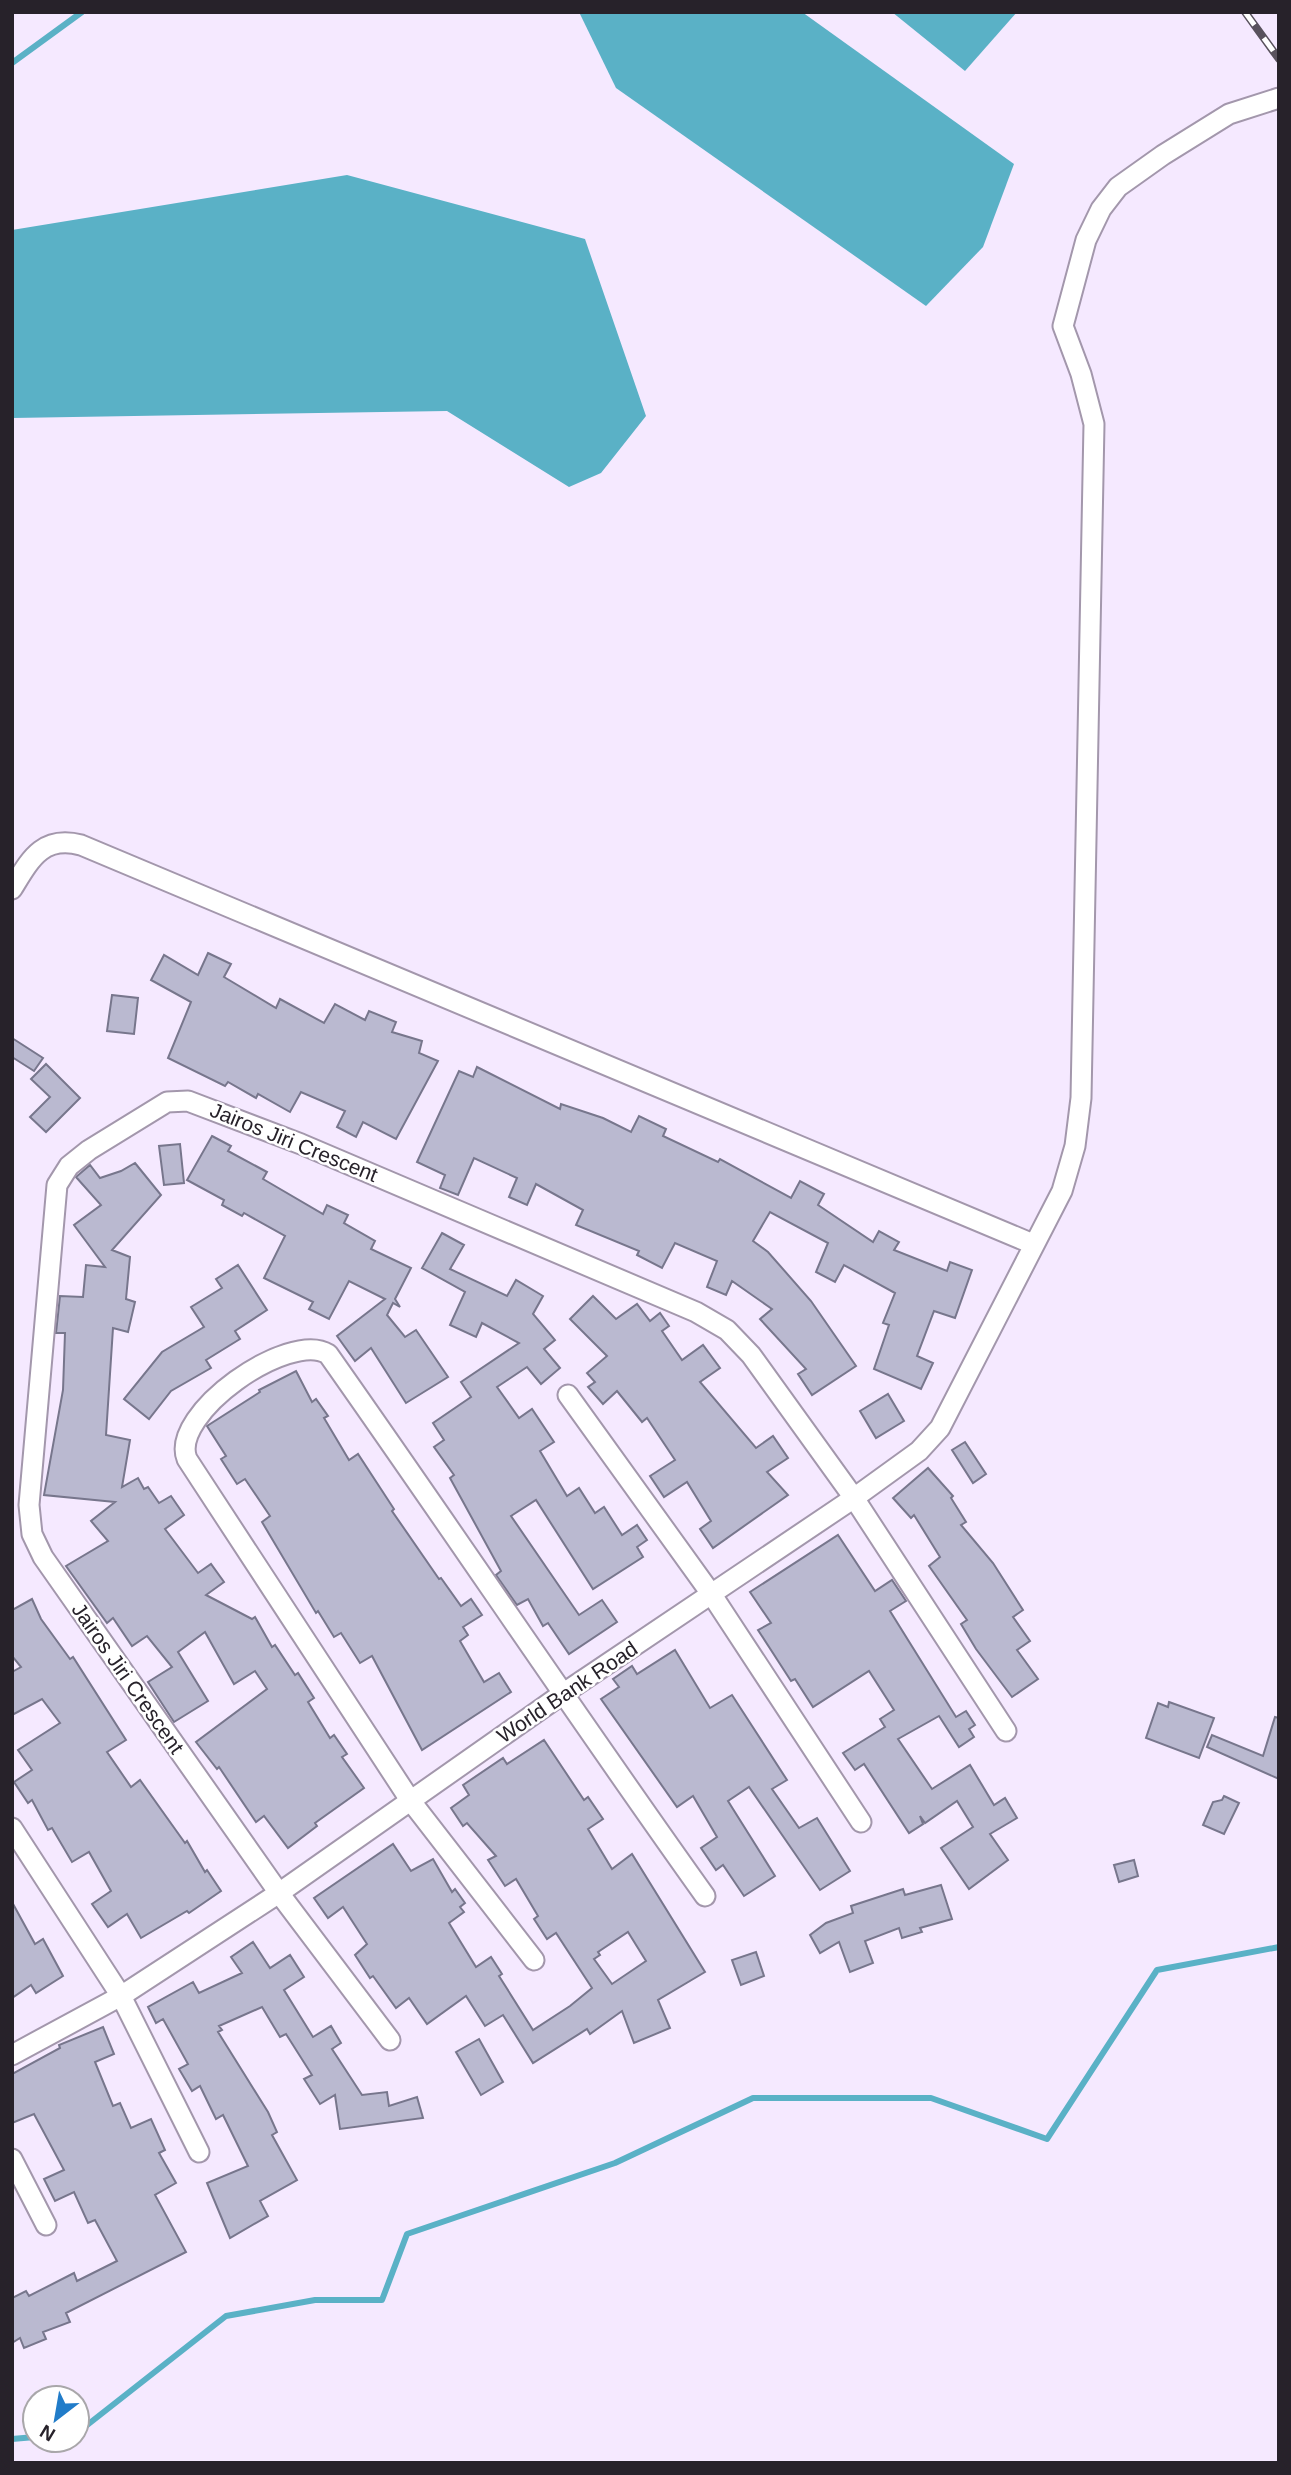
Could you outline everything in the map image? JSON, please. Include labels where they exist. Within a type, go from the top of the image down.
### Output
[{"type":"street","name":"World Bank Road","points":[[12,2055],[121,1996],[279,1893],[561,1695],[853,1498],[919,1451],[940,1428],[955,1405],[1033,1244],[1062,1191],[1075,1146],[1081,1098],[1094,424],[1081,374],[1063,326],[1086,240],[1101,209],[1118,187],[1229,114],[1279,98]]},
{"type":"street","points":[[12,889],[30,860],[41,850],[65,841],[81,845],[1033,1244]]},
{"type":"street","name":"Jairos Jiri Crescent","points":[[390,2040],[279,1893],[43,1557],[32,1534],[29,1505],[57,1185],[69,1166],[89,1150],[167,1102],[188,1101],[301,1144],[696,1312],[727,1330],[751,1354],[853,1498],[1006,1731]]},
{"type":"street","points":[[534,1960],[410,1800],[184,1450],[207,1404],[249,1371],[283,1356],[312,1349],[328,1354],[445,1519],[561,1695],[705,1896]]},
{"type":"street","points":[[568,1395],[712,1595],[861,1822]]},
{"type":"street","points":[[12,1828],[121,1996],[199,2152]]},
{"type":"street","points":[[12,2159],[46,2225]]},
{"type":"water","points":[[579,12],[802,12],[1014,164],[983,247],[926,306],[616,88]]},
{"type":"water","points":[[892,12],[1017,12],[965,71]]},
{"type":"water","points":[[347,175],[585,239],[646,416],[601,473],[569,487],[447,411],[12,418],[12,230]]},
{"type":"building","points":[[208,953],[231,964],[224,977],[276,1008],[280,999],[324,1023],[335,1004],[365,1020],[369,1011],[396,1022],[392,1032],[422,1041],[419,1053],[438,1061],[396,1139],[363,1122],[356,1137],[337,1127],[345,1111],[301,1092],[290,1112],[258,1094],[256,1098],[228,1082],[225,1086],[168,1058],[191,1002],[151,980],[164,955],[198,975]]},
{"type":"building","points":[[112,995],[138,998],[134,1034],[107,1031]]},
{"type":"building","points":[[12,1038],[43,1058],[34,1071],[12,1057]]},
{"type":"building","points":[[46,1064],[80,1098],[46,1132],[30,1117],[50,1097],[31,1079]]},
{"type":"building","points":[[477,1067],[560,1109],[561,1104],[603,1118],[631,1132],[639,1116],[666,1129],[663,1136],[718,1162],[720,1159],[791,1198],[800,1181],[824,1194],[818,1205],[873,1242],[879,1231],[899,1242],[894,1250],[947,1271],[950,1262],[972,1270],[955,1318],[934,1311],[917,1356],[933,1363],[921,1389],[874,1369],[889,1325],[883,1323],[895,1293],[844,1265],[835,1282],[816,1272],[828,1243],[770,1212],[753,1241],[768,1252],[811,1301],[856,1366],[812,1395],[798,1374],[806,1369],[760,1319],[772,1309],[732,1281],[726,1295],[707,1287],[717,1261],[675,1243],[662,1268],[637,1255],[639,1251],[576,1225],[583,1210],[536,1184],[527,1205],[509,1197],[517,1178],[474,1158],[458,1195],[440,1188],[445,1175],[417,1162],[459,1071],[473,1077]]},
{"type":"building","points":[[212,1136],[231,1146],[228,1151],[267,1172],[263,1179],[323,1214],[327,1205],[348,1215],[344,1223],[375,1241],[371,1249],[411,1268],[395,1299],[400,1307],[393,1303],[387,1315],[405,1337],[416,1330],[448,1377],[406,1403],[371,1348],[355,1361],[337,1336],[385,1299],[349,1281],[329,1319],[309,1309],[313,1302],[264,1278],[285,1236],[244,1213],[242,1216],[222,1205],[224,1200],[187,1180]]},
{"type":"building","points":[[180,1144],[184,1183],[164,1185],[159,1146]]},
{"type":"building","points":[[135,1163],[161,1195],[112,1250],[130,1257],[126,1299],[135,1302],[128,1332],[113,1328],[106,1435],[130,1440],[122,1487],[138,1478],[144,1489],[148,1487],[159,1503],[171,1496],[184,1515],[165,1529],[198,1573],[211,1564],[224,1582],[206,1595],[252,1619],[255,1617],[272,1647],[275,1645],[314,1698],[308,1702],[330,1738],[334,1735],[347,1754],[342,1757],[364,1788],[315,1823],[317,1826],[288,1848],[264,1816],[256,1822],[219,1767],[217,1769],[196,1742],[267,1689],[255,1671],[234,1684],[205,1632],[178,1652],[208,1701],[174,1722],[148,1682],[172,1667],[147,1636],[132,1646],[113,1618],[107,1623],[66,1566],[108,1541],[91,1521],[115,1502],[44,1495],[63,1390],[65,1333],[56,1333],[60,1296],[83,1297],[86,1265],[105,1267],[74,1225],[101,1205],[76,1177],[90,1165],[100,1178]]},
{"type":"building","points":[[442,1233],[464,1245],[450,1269],[507,1296],[516,1280],[543,1296],[533,1314],[555,1340],[544,1349],[560,1368],[541,1384],[527,1367],[497,1387],[519,1418],[532,1409],[554,1442],[540,1451],[567,1496],[579,1488],[595,1513],[604,1507],[622,1535],[637,1525],[647,1540],[637,1547],[643,1557],[593,1589],[536,1500],[511,1516],[579,1615],[602,1600],[617,1622],[569,1654],[548,1623],[543,1626],[528,1599],[517,1605],[496,1575],[501,1571],[450,1478],[454,1475],[434,1447],[444,1440],[433,1423],[471,1397],[461,1382],[519,1343],[482,1323],[476,1337],[450,1325],[465,1292],[422,1268]]},
{"type":"building","points":[[238,1265],[267,1310],[235,1331],[240,1339],[206,1360],[211,1368],[171,1391],[149,1419],[124,1399],[162,1352],[204,1327],[191,1307],[222,1288],[216,1279]]},
{"type":"building","points":[[593,1296],[616,1319],[637,1304],[650,1321],[660,1313],[669,1326],[662,1331],[682,1360],[703,1345],[720,1368],[700,1382],[756,1448],[773,1436],[788,1458],[767,1472],[788,1495],[713,1548],[700,1529],[711,1521],[687,1482],[664,1497],[650,1476],[675,1460],[647,1418],[642,1422],[617,1391],[603,1404],[588,1387],[595,1382],[587,1373],[607,1356],[570,1319]]},
{"type":"building","points":[[296,1371],[312,1402],[316,1399],[328,1416],[324,1418],[349,1460],[358,1454],[394,1509],[392,1511],[439,1579],[441,1578],[461,1606],[471,1599],[482,1615],[463,1627],[468,1635],[460,1641],[484,1682],[499,1673],[511,1692],[422,1750],[372,1656],[360,1663],[341,1633],[334,1637],[318,1611],[316,1613],[262,1522],[270,1516],[245,1479],[237,1484],[221,1459],[226,1456],[207,1426],[260,1392],[259,1390]]},
{"type":"building","points":[[888,1394],[904,1421],[876,1438],[860,1411]]},
{"type":"building","points":[[965,1442],[986,1474],[973,1483],[952,1450]]},
{"type":"building","points":[[928,1468],[953,1496],[951,1498],[966,1522],[961,1525],[993,1563],[1023,1610],[1013,1617],[1030,1641],[1017,1650],[1038,1679],[1012,1697],[976,1649],[961,1624],[967,1620],[929,1566],[940,1557],[914,1515],[911,1518],[893,1498]]},
{"type":"building","points":[[838,1535],[875,1591],[892,1580],[906,1601],[890,1611],[956,1717],[966,1711],[975,1725],[969,1729],[974,1737],[959,1747],[939,1716],[898,1739],[932,1789],[970,1765],[994,1805],[1005,1798],[1017,1818],[990,1834],[1008,1860],[969,1889],[941,1848],[973,1827],[957,1801],[925,1823],[920,1816],[923,1824],[909,1833],[864,1764],[855,1770],[843,1753],[885,1727],[880,1719],[894,1710],[869,1671],[813,1707],[795,1679],[791,1681],[758,1630],[771,1623],[750,1592]]},
{"type":"building","points":[[32,1599],[41,1619],[70,1659],[73,1657],[126,1740],[107,1752],[131,1787],[140,1780],[221,1891],[189,1913],[187,1911],[141,1938],[127,1914],[108,1927],[92,1904],[111,1891],[89,1852],[72,1862],[52,1828],[48,1830],[32,1800],[28,1803],[14,1782],[32,1770],[18,1750],[60,1723],[42,1699],[12,1715],[12,1672],[21,1667],[12,1656],[12,1610]]},
{"type":"building","points":[[675,1650],[710,1708],[732,1695],[787,1780],[772,1789],[799,1828],[817,1818],[850,1871],[820,1890],[749,1787],[728,1801],[775,1876],[744,1896],[723,1865],[716,1870],[701,1848],[717,1837],[693,1796],[677,1807],[601,1699],[619,1687],[613,1679],[632,1666],[637,1674]]},
{"type":"building","points":[[1169,1702],[1214,1718],[1199,1758],[1146,1738],[1158,1703],[1168,1707]]},
{"type":"building","points":[[1275,1717],[1279,1718],[1279,1779],[1207,1747],[1212,1735],[1263,1756]]},
{"type":"building","points":[[544,1740],[584,1800],[588,1797],[603,1819],[588,1829],[612,1869],[632,1854],[705,1972],[658,2000],[670,2028],[634,2043],[622,2011],[590,2034],[587,2029],[533,2063],[503,2015],[485,2026],[466,1996],[427,2024],[409,1998],[396,2008],[373,1976],[370,1978],[355,1955],[367,1944],[343,1907],[328,1918],[314,1898],[393,1844],[411,1871],[433,1859],[452,1892],[455,1889],[465,1903],[460,1907],[464,1912],[449,1923],[476,1967],[491,1957],[502,1974],[499,1976],[533,2030],[570,2006],[592,1988],[556,1933],[547,1939],[534,1919],[538,1916],[516,1879],[505,1886],[488,1860],[496,1856],[467,1823],[463,1826],[451,1808],[469,1795],[463,1785],[503,1758],[507,1764]],"holes":[[[628,1932],[646,1961],[612,1984],[594,1959],[600,1955],[598,1952]]]},
{"type":"building","points":[[1224,1796],[1239,1803],[1224,1834],[1203,1825],[1213,1802],[1222,1800]]},
{"type":"building","points":[[1134,1860],[1138,1876],[1119,1882],[1114,1865]]},
{"type":"building","points":[[941,1885],[952,1919],[920,1928],[922,1932],[902,1938],[899,1928],[865,1941],[873,1963],[850,1972],[839,1942],[820,1953],[810,1935],[826,1923],[853,1913],[851,1906],[903,1889],[905,1895]]},
{"type":"building","points":[[12,1902],[35,1944],[43,1939],[63,1976],[36,1993],[31,1985],[12,1998]]},
{"type":"building","points":[[253,1942],[270,1968],[290,1955],[304,1977],[284,1990],[313,2037],[331,2026],[341,2043],[332,2049],[362,2095],[387,2092],[389,2106],[417,2097],[423,2118],[340,2129],[335,2095],[320,2104],[304,2079],[312,2075],[286,2034],[280,2037],[262,2007],[219,2026],[222,2030],[218,2032],[268,2112],[277,2132],[272,2135],[297,2180],[260,2201],[268,2216],[230,2238],[207,2183],[248,2166],[223,2115],[216,2119],[200,2086],[192,2091],[179,2069],[188,2064],[163,2019],[156,2023],[148,2007],[193,1982],[199,1993],[242,1973],[231,1957]]},
{"type":"building","points":[[756,1952],[764,1976],[741,1985],[732,1960]]},
{"type":"building","points":[[103,2027],[114,2054],[95,2062],[113,2106],[120,2103],[131,2128],[151,2119],[165,2150],[159,2153],[176,2183],[155,2195],[186,2252],[66,2313],[70,2322],[43,2332],[46,2339],[24,2348],[20,2338],[12,2343],[12,2298],[26,2291],[29,2296],[74,2273],[77,2281],[117,2261],[95,2220],[88,2223],[74,2192],[55,2201],[44,2179],[64,2170],[34,2114],[12,2123],[12,2074],[60,2048],[59,2045]]},
{"type":"building","points":[[479,2039],[503,2082],[481,2095],[456,2052]]},
{"type":"waterway","points":[[12,63],[82,12]]},
{"type":"waterway","points":[[91,2422],[226,2316],[315,2300],[382,2300],[407,2234],[615,2163],[753,2098],[931,2098],[1047,2139],[1157,1970],[1279,1947]]},
{"type":"waterway","points":[[12,2439],[21,2438]]},
{"type":"railway","points":[[1245,12],[1279,59]]}]
